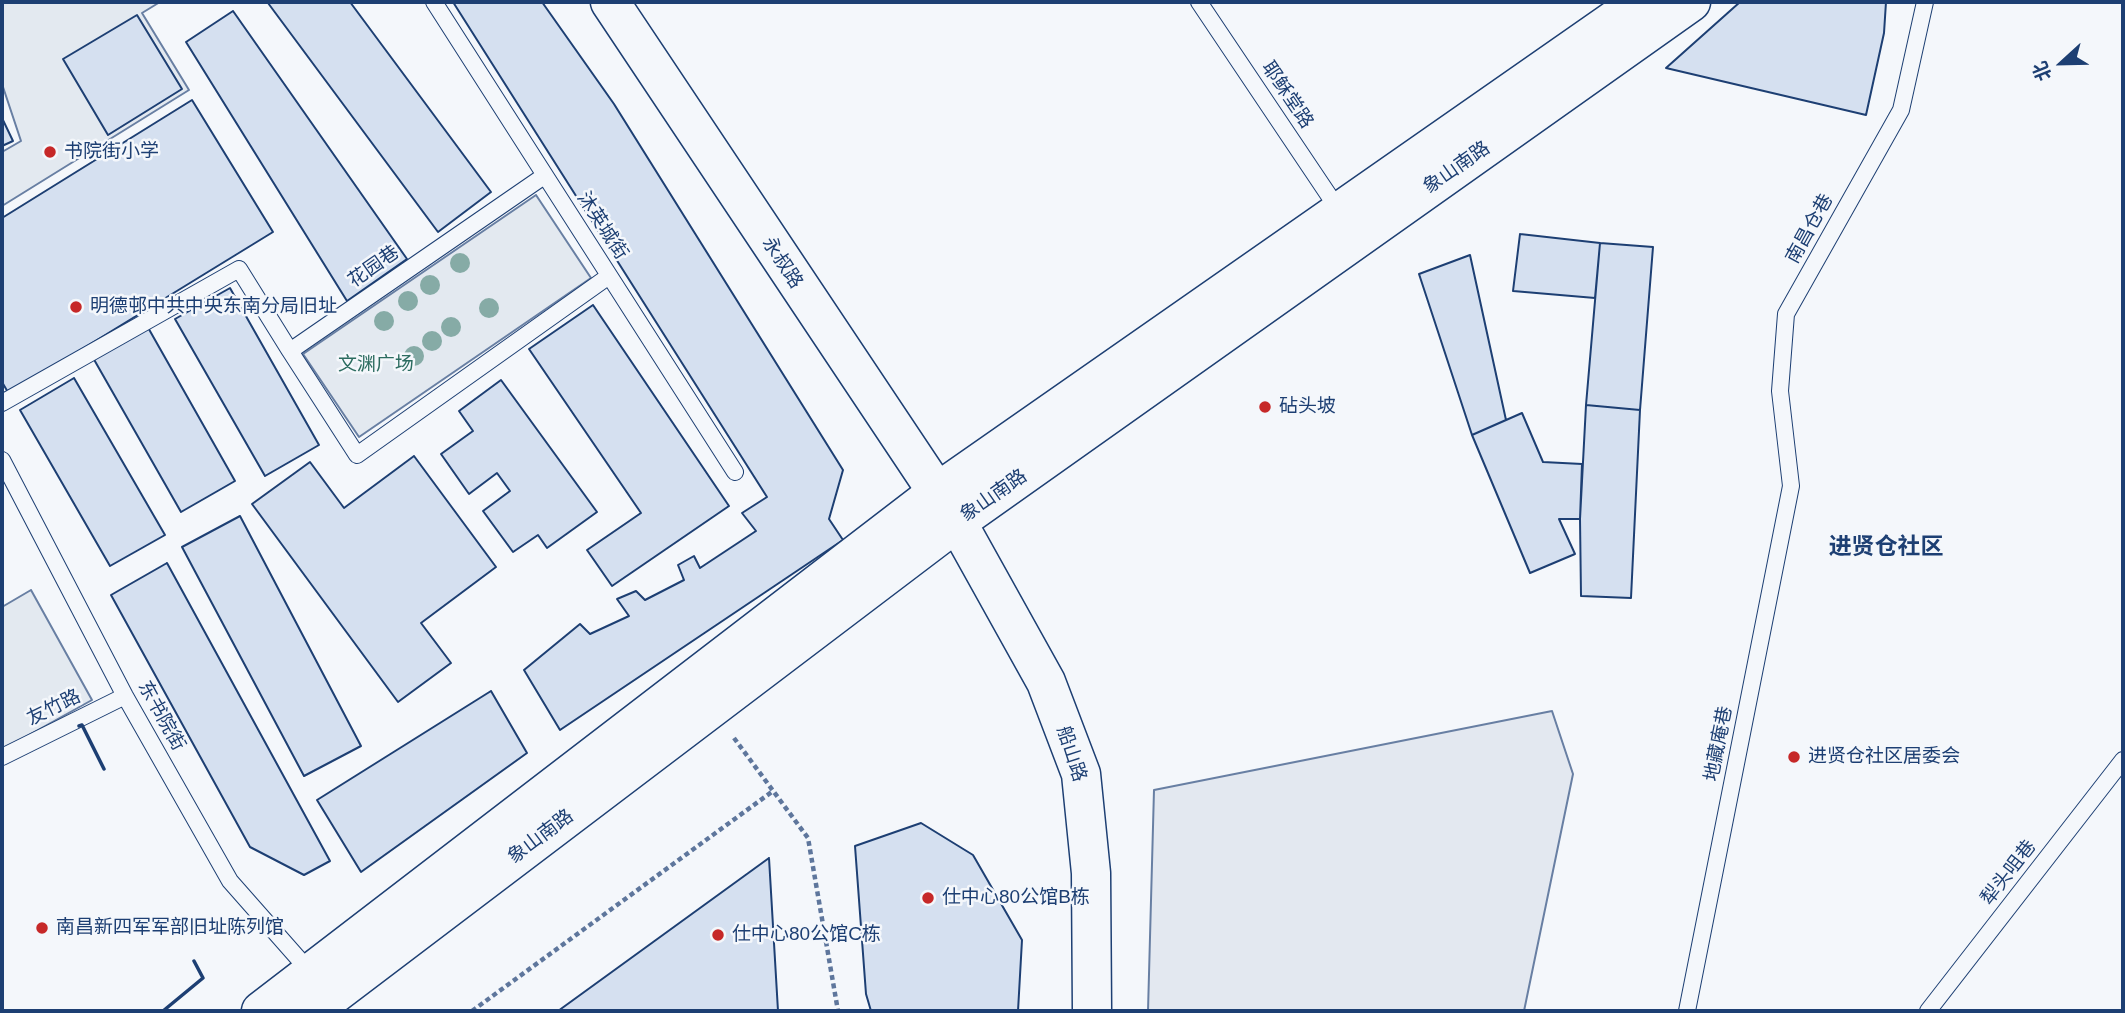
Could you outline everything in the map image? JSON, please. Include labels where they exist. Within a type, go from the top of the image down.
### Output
[{"type":"main road","name":"永叔路","points":[[610,2],[946,508]]},
{"type":"main road","name":"象山南路","points":[[326,998],[946,508],[1340,212],[1640,2]]},
{"type":"main road","name":"象山南路","points":[[261,1011],[326,998],[711,708],[946,508],[1691,2]]},
{"type":"main road","name":"船山路","points":[[946,508],[1046,682],[1081,774],[1091,873],[1092,1011]]},
{"type":"lane","name":"沐英城街","points":[[434,2],[735,472]]},
{"type":"lane","name":"耶稣堂路","points":[[1199,2],[1340,212]]},
{"type":"lane","name":"南昌仓巷","points":[[1791,486],[1780,391],[1786,314],[1901,110],[1925,2]]},
{"type":"lane","name":"花园巷","points":[[290,351],[544,176]]},
{"type":"lane","points":[[2,402],[239,269],[357,455],[609,276]]},
{"type":"lane","name":"东书院街","points":[[2,460],[125,696],[230,881],[326,998]]},
{"type":"lane","name":"地藏庵巷","points":[[1687,1011],[1791,486]]},
{"type":"lane","name":"友竹路","points":[[2,757],[125,696]]},
{"type":"lane","name":"犁头咀巷","points":[[1928,1011],[2123,760]]},
{"type":"path","points":[[711,708],[808,838],[838,1011]]},
{"type":"path","points":[[472,1011],[773,791]]},
{"type":"green space","name":"书院街小学","points":[[2,2],[160,2],[142,13],[189,90],[2,206],[2,152],[21,141],[2,84]]},
{"type":"green space","name":"文渊广场","points":[[536,195],[591,278],[359,437],[303,354]]},
{"type":"green space","points":[[31,590],[92,700],[2,750],[2,607]]},
{"type":"shaded area","points":[[1552,711],[1573,774],[1524,1011],[1148,1011],[1154,790]]},
{"type":"building","points":[[350,2],[491,192],[438,232],[268,3]]},
{"type":"building","points":[[453,2],[542,2],[614,104],[843,470],[829,519],[843,540],[560,730],[524,670],[580,624],[590,634],[629,616],[617,599],[636,591],[645,600],[684,580],[678,565],[694,556],[700,568],[756,531],[742,513],[767,497]]},
{"type":"building","points":[[1740,2],[1886,2],[1884,33],[1866,115],[1666,68]]},
{"type":"building","points":[[233,11],[407,259],[347,301],[186,42]]},
{"type":"building","points":[[137,15],[182,89],[108,135],[63,59]]},
{"type":"building","name":"明德邨中共中央东南分局旧址","points":[[192,100],[273,232],[9,394],[2,382],[2,218]]},
{"type":"building","points":[[2,118],[13,141],[2,146]]},
{"type":"building","points":[[1520,234],[1600,243],[1595,298],[1513,291]]},
{"type":"building","points":[[1600,243],[1653,247],[1640,410],[1586,405]]},
{"type":"building","points":[[1470,255],[1506,420],[1472,435],[1419,274]]},
{"type":"building","points":[[230,288],[319,445],[265,476],[175,319]]},
{"type":"building","points":[[593,305],[729,506],[612,586],[587,550],[641,513],[529,349]]},
{"type":"building","points":[[146,324],[235,481],[181,512],[92,356]]},
{"type":"building","points":[[74,378],[165,535],[110,566],[20,410]]},
{"type":"building","points":[[501,380],[597,512],[547,548],[538,535],[513,552],[483,511],[510,491],[497,473],[469,494],[441,454],[473,431],[459,411]]},
{"type":"building","points":[[1586,405],[1640,410],[1631,598],[1581,596],[1580,519]]},
{"type":"building","points":[[1522,413],[1543,462],[1582,464],[1580,519],[1559,519],[1575,554],[1530,573],[1472,435]]},
{"type":"building","points":[[414,456],[496,567],[421,623],[451,663],[398,702],[252,504],[310,462],[344,508]]},
{"type":"building","points":[[240,516],[361,746],[304,776],[182,547]]},
{"type":"building","points":[[167,563],[330,861],[304,875],[250,847],[111,595]]},
{"type":"building","points":[[491,691],[527,753],[361,872],[317,800]]},
{"type":"building","name":"仕中心80公馆B栋","points":[[921,823],[973,855],[1022,940],[1018,1011],[871,1011],[866,994],[855,846]]},
{"type":"building","name":"仕中心80公馆C栋","points":[[769,858],[778,1011],[558,1011]]},
{"type":"wall","points":[[79,726],[82,725],[104,769]]},
{"type":"wall","points":[[163,1011],[203,978],[194,961]]},
{"type":"place","name":"书院街小学","points":[[50,152]]},
{"type":"place","name":"明德邨中共中央东南分局旧址","points":[[76,307]]},
{"type":"place","name":"砧头坡","points":[[1265,407]]},
{"type":"place","name":"进贤仓社区居委会","points":[[1794,757]]},
{"type":"place","name":"仕中心80公馆B栋","points":[[928,898]]},
{"type":"place","name":"南昌新四军军部旧址陈列馆","points":[[42,928]]},
{"type":"place","name":"仕中心80公馆C栋","points":[[718,935]]},
{"type":"district","name":"进贤仓社区","points":[[1886,548]]}]
